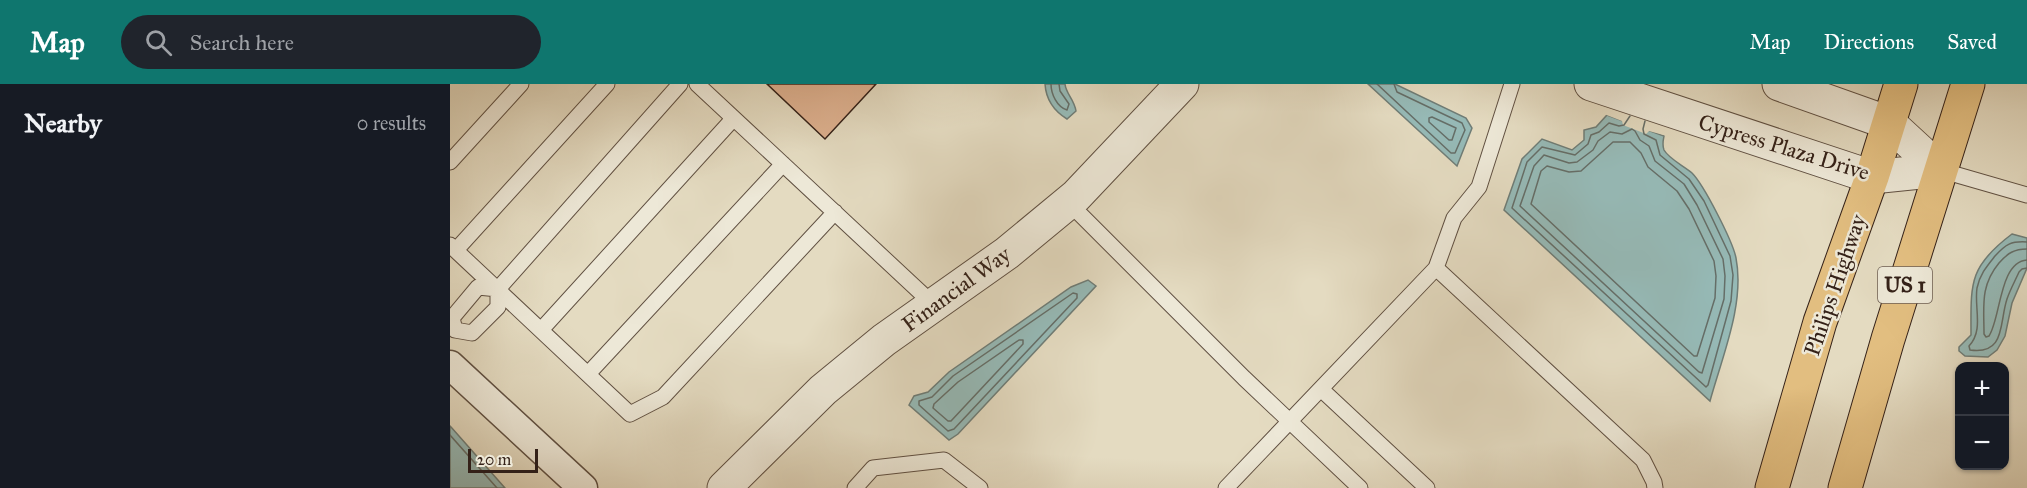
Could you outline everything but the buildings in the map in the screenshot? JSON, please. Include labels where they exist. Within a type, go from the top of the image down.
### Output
[{"type":"main road","name":"Philips Highway","points":[[1772,488],[1820,322],[1872,177],[1902,84]]},
{"type":"main road","name":"US 1","points":[[1845,488],[1968,84]]},
{"type":"street","name":"Financial Way","points":[[734,485],[823,390],[884,340],[1007,253],[1068,202],[1182,84]]},
{"type":"street","points":[[1779,84],[1889,123],[1941,170]]},
{"type":"street","name":"Cypress Plaza Drive","points":[[1598,86],[1872,177],[1941,170]]},
{"type":"street","points":[[450,365],[583,488]]},
{"type":"lane","points":[[450,162],[521,84]]},
{"type":"lane","points":[[607,84],[453,247],[630,414],[663,397],[835,212]]},
{"type":"lane","points":[[498,289],[478,286],[452,318],[453,333],[472,333],[498,307],[498,289],[680,84]]},
{"type":"lane","points":[[697,84],[934,305]]},
{"type":"lane","points":[[1226,488],[1436,268],[1454,218],[1479,187],[1512,84]]},
{"type":"lane","points":[[541,330],[733,119]]},
{"type":"lane","points":[[588,374],[783,165]]},
{"type":"lane","points":[[1941,170],[2027,195]]},
{"type":"lane","points":[[1068,202],[1290,422],[1360,488]]},
{"type":"lane","points":[[1436,268],[1643,460],[1655,488]]},
{"type":"lane","points":[[1322,390],[1427,488]]},
{"type":"lane","points":[[855,488],[873,468],[944,460],[980,488]]},
{"type":"water","points":[[1045,84],[1065,84],[1076,111],[1067,119],[1051,104]]},
{"type":"water","points":[[1368,84],[1395,84],[1466,118],[1472,128],[1457,166]]},
{"type":"water","points":[[1607,115],[1664,136],[1664,150],[1692,173],[1704,189],[1734,250],[1738,276],[1735,312],[1710,401],[1504,210],[1522,159],[1542,139],[1572,150],[1584,140],[1584,130],[1596,127]]},
{"type":"water","points":[[2012,234],[2027,238],[2027,268],[2012,303],[2005,336],[1997,350],[1988,357],[1965,356],[1959,351],[1959,347],[1971,335],[1971,302],[1975,278],[1987,257]]},
{"type":"water","points":[[1088,280],[1096,286],[958,434],[949,440],[909,405],[914,396],[928,392],[949,372],[1071,287]]},
{"type":"water","points":[[451,427],[505,488],[450,488]]},
{"type":"pier","points":[[1630,84],[1667,84],[1652,129],[1667,136],[1649,131],[1646,134],[1604,114],[1608,112],[1620,117]]}]
